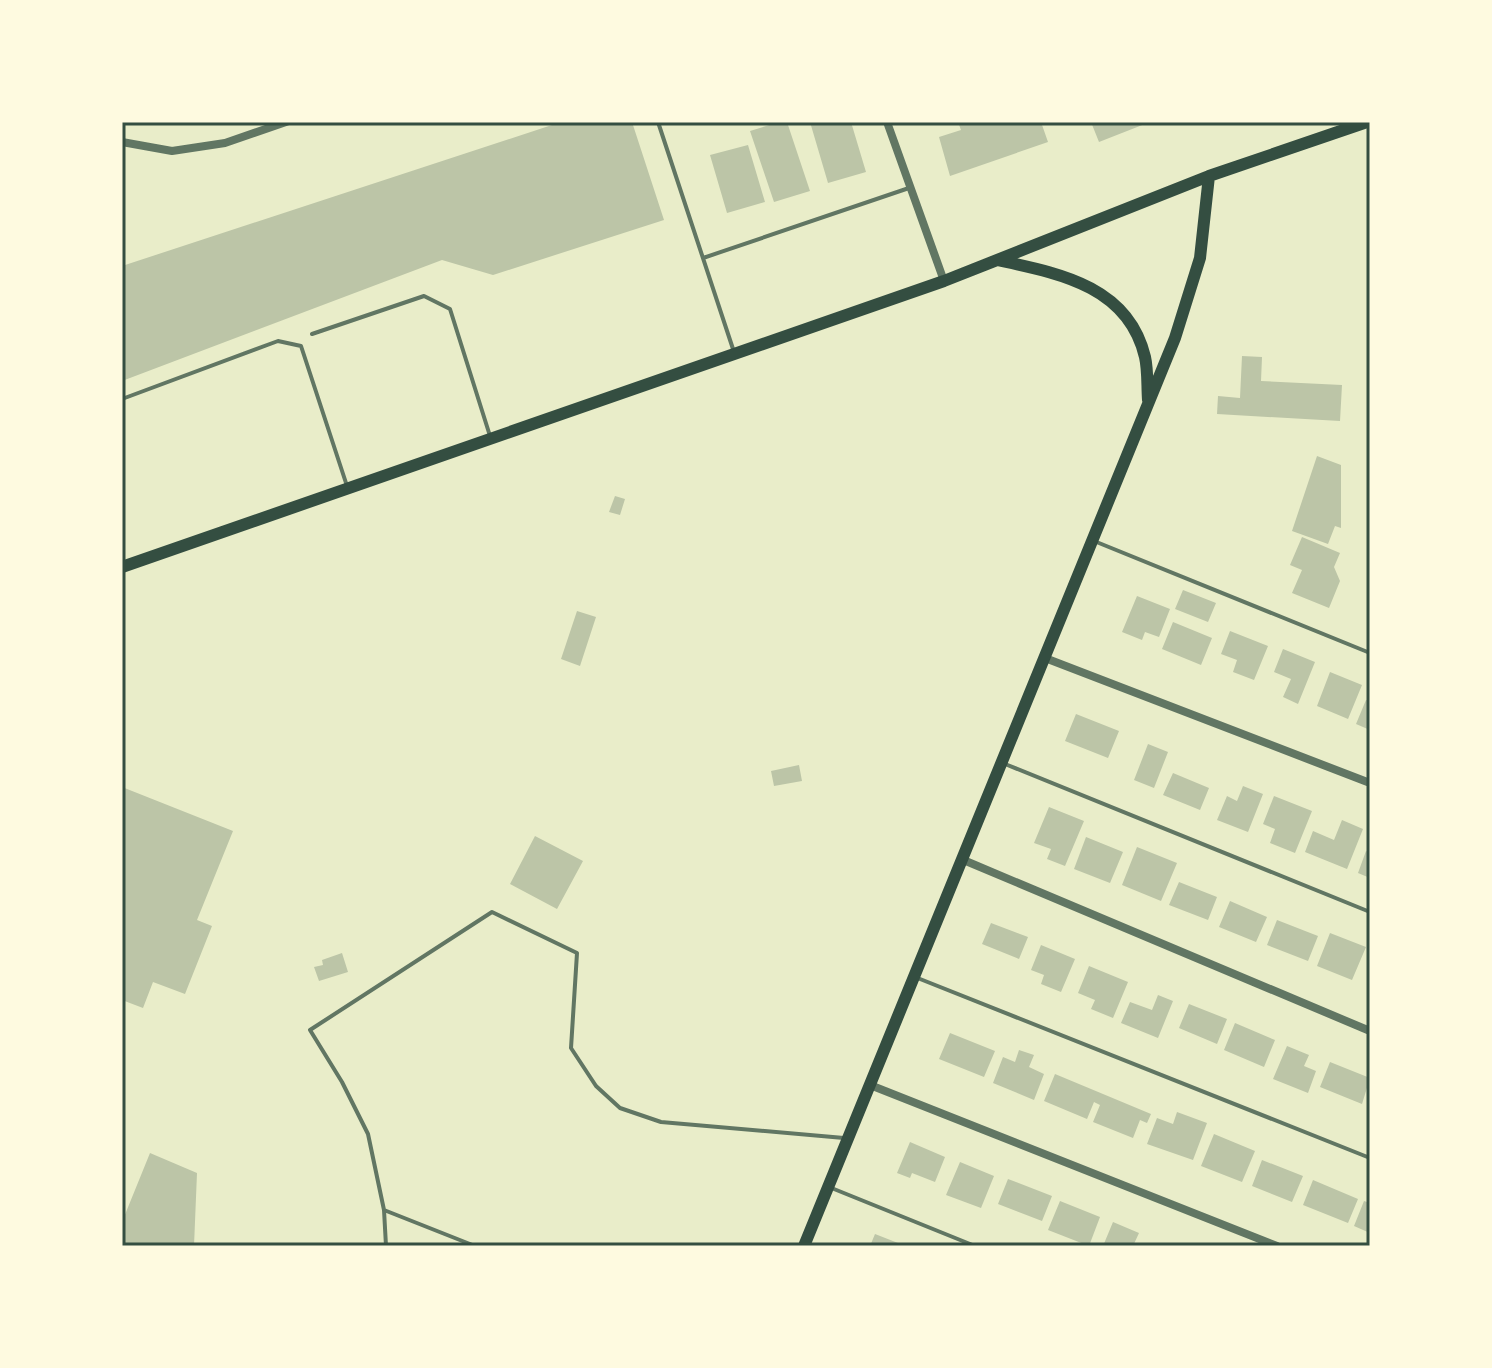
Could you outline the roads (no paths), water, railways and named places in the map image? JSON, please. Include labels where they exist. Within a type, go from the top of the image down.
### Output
[{"type":"main road","points":[[123,563],[944,281],[1209,176],[1367,122]]},
{"type":"main road","points":[[804,1246],[1175,338],[1200,258],[1209,176]]},
{"type":"main road","points":[[997,260],[1068,276],[1093,287],[1115,306],[1133,327],[1145,357],[1148,403]]},
{"type":"street","points":[[122,142],[172,151],[225,143],[283,122]]},
{"type":"street","points":[[887,122],[944,281]]},
{"type":"street","points":[[1045,658],[1370,783]]},
{"type":"street","points":[[961,859],[1370,1031]]},
{"type":"street","points":[[870,1085],[1277,1246]]},
{"type":"lane","points":[[658,122],[734,354]]},
{"type":"lane","points":[[703,258],[910,187]]},
{"type":"lane","points":[[312,334],[424,296],[450,309],[491,439]]},
{"type":"lane","points":[[122,399],[278,341],[294,342],[301,346],[348,488]]},
{"type":"lane","points":[[1092,540],[1370,653]]},
{"type":"lane","points":[[1001,762],[1370,912]]},
{"type":"lane","points":[[386,1246],[384,1210],[368,1134],[310,1030],[492,912],[577,953],[571,1048],[596,1086],[620,1108],[661,1122],[848,1139]]},
{"type":"lane","points":[[914,977],[1370,1158]]},
{"type":"lane","points":[[829,1187],[975,1246]]},
{"type":"lane","points":[[384,1210],[475,1246]]}]
